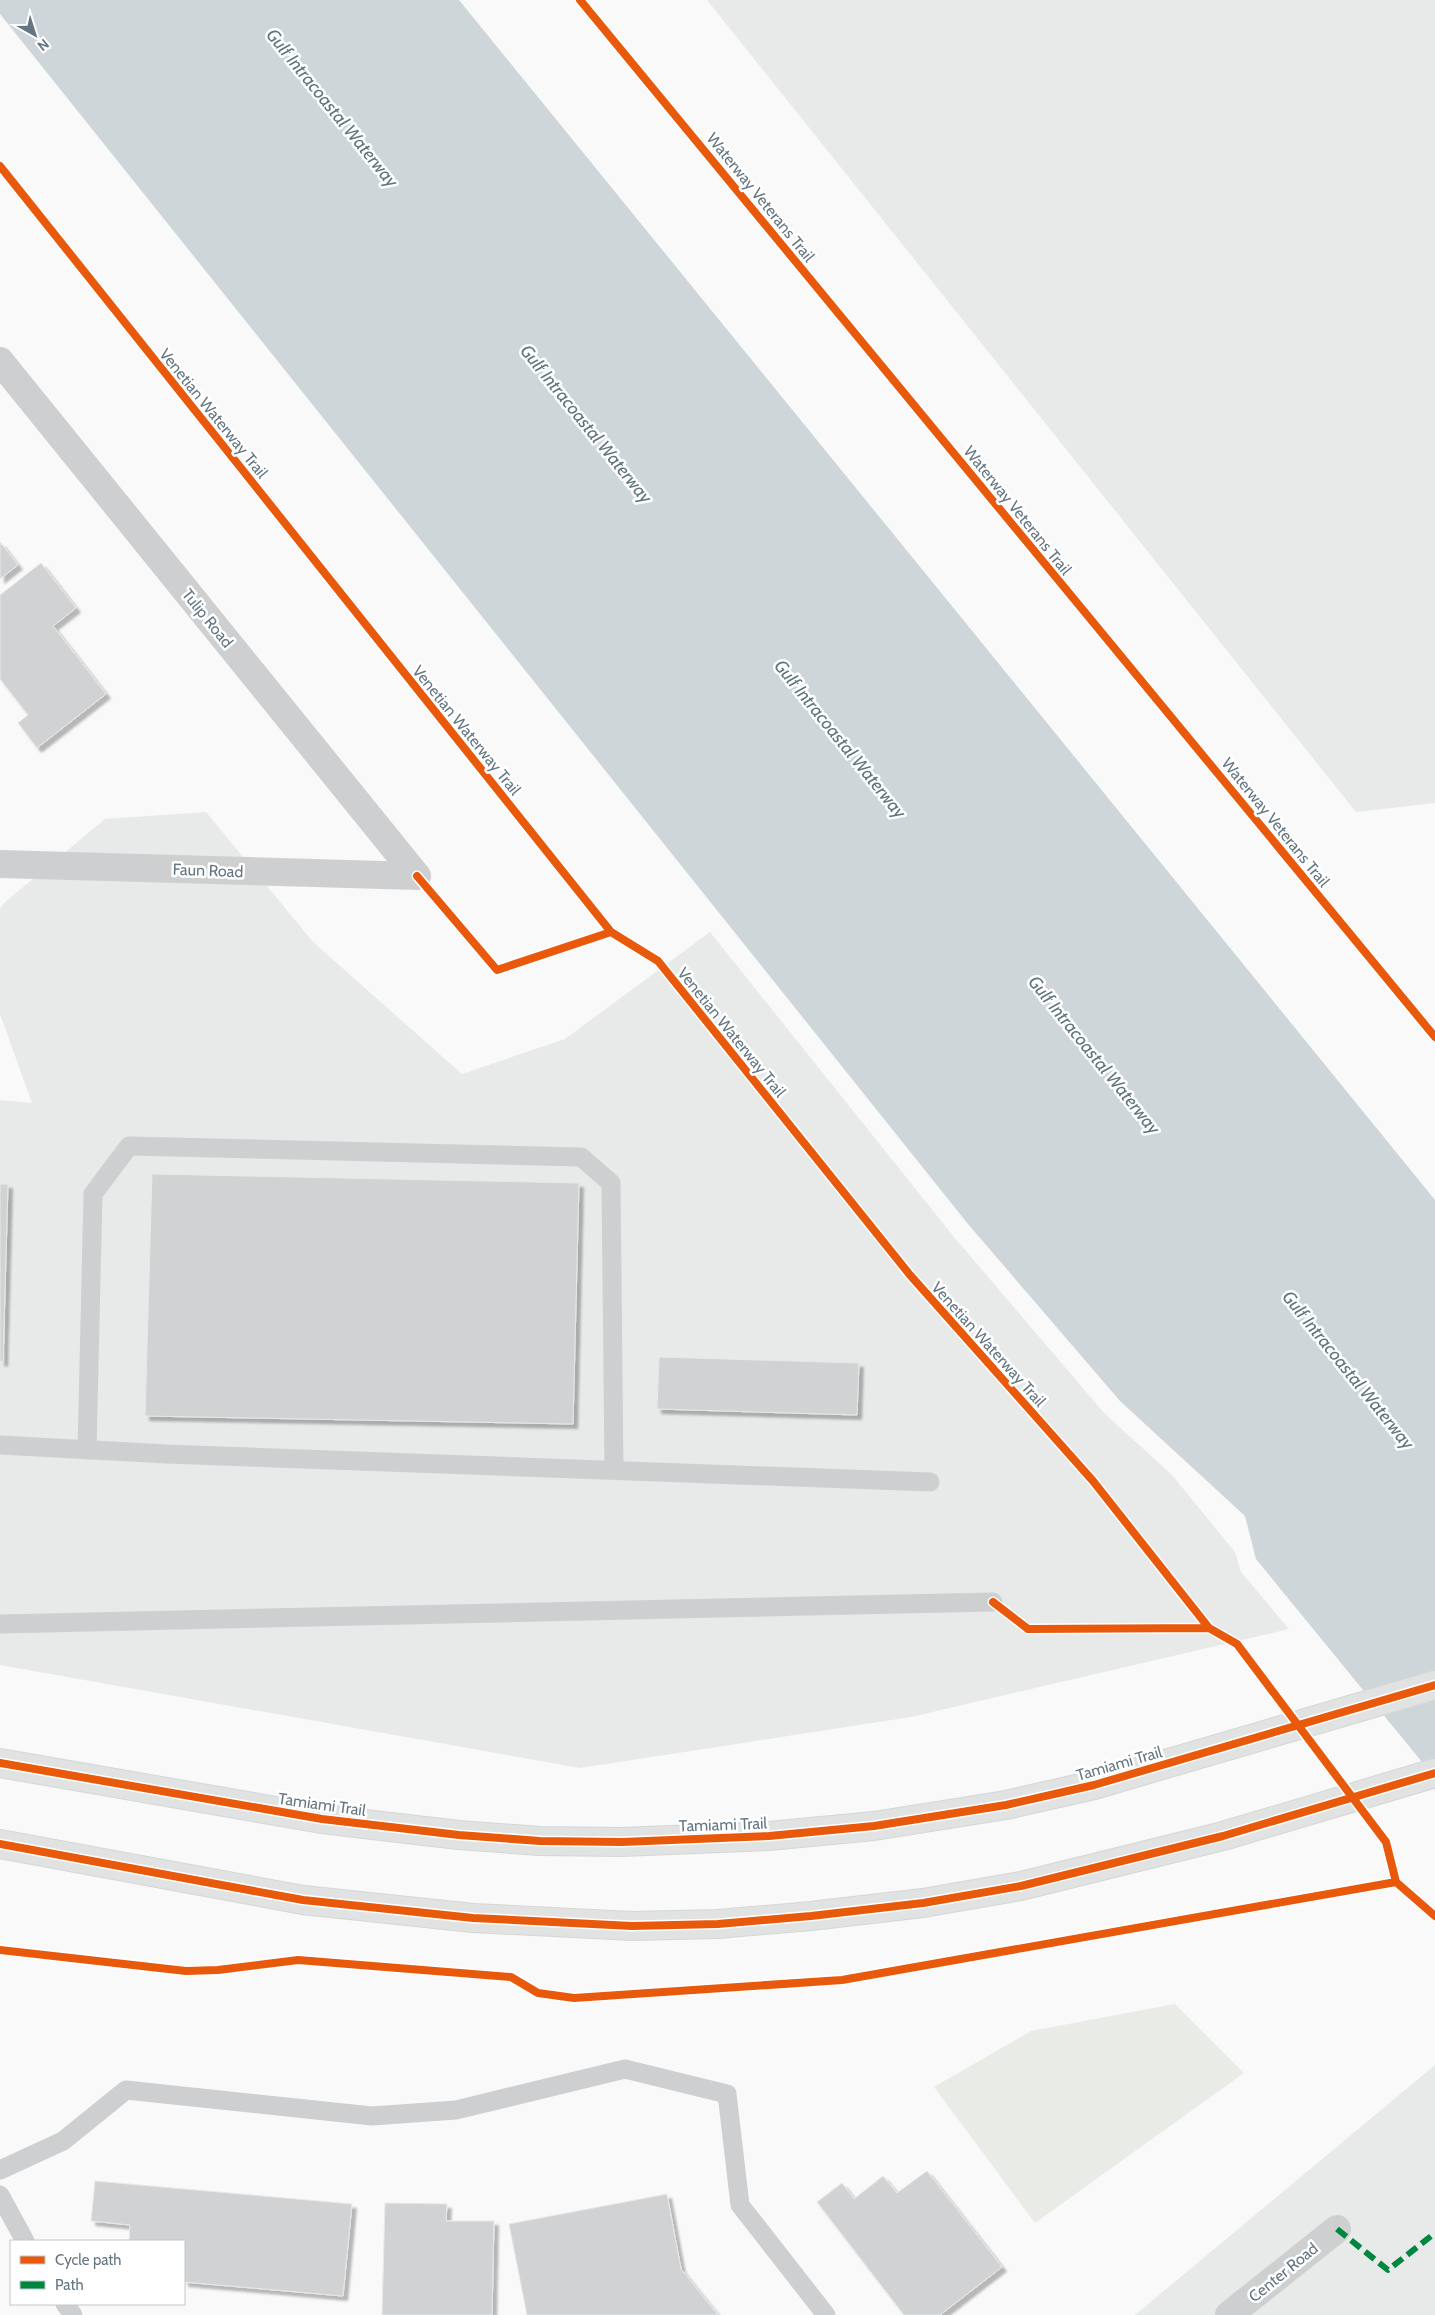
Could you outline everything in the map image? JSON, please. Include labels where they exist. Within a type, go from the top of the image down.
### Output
[{"type":"main road","name":"Tamiami Trail","points":[[0,1763],[322,1819],[459,1835],[540,1841],[622,1842],[769,1836],[874,1826],[1006,1805],[1094,1785],[1435,1685]]},
{"type":"main road","points":[[0,1844],[303,1900],[473,1918],[632,1926],[718,1924],[783,1919],[923,1903],[1021,1886],[1223,1836],[1435,1773]]},
{"type":"street","name":"Tulip Road","points":[[0,361],[417,876]]},
{"type":"street","name":"Faun Road","points":[[0,864],[417,876]]},
{"type":"street","name":"Center Road","points":[[1229,2315],[1337,2229]]},
{"type":"lane","points":[[87,1450],[93,1194],[129,1146],[581,1158],[611,1183],[614,1470]]},
{"type":"lane","points":[[0,1445],[87,1450],[930,1482]]},
{"type":"lane","points":[[0,1624],[993,1602]]},
{"type":"lane","points":[[0,2170],[63,2141],[126,2090],[372,2116],[456,2110],[625,2069],[727,2094],[740,2205],[826,2315]]},
{"type":"lane","points":[[0,2195],[24,2240]]},
{"type":"shaded area","points":[[707,0],[1435,0],[1435,803],[1356,812]]},
{"type":"shaded area","points":[[206,812],[313,942],[462,1074],[565,1039],[710,932],[954,1237],[1105,1414],[1172,1475],[1235,1552],[1241,1572],[1289,1629],[911,1717],[580,1768],[0,1665],[0,1100],[32,1103],[0,1014],[0,909],[4,903],[105,819]]},
{"type":"shaded area","points":[[1175,2004],[1244,2073],[1035,2223],[934,2087],[1031,2031]]},
{"type":"shaded area","points":[[1435,2065],[1435,2315],[1135,2315]]},
{"type":"water","name":"Gulf Intracoastal Waterway","points":[[0,0],[459,0],[1435,1200],[1435,1778],[1256,1559],[1245,1516],[1120,1401],[968,1224],[0,14]]},
{"type":"building","points":[[0,542],[18,565],[0,579]]},
{"type":"building","points":[[41,563],[76,608],[53,626],[106,694],[37,748],[18,723],[28,715],[0,679],[0,595]]},
{"type":"building","points":[[152,1174],[579,1183],[573,1424],[145,1416]]},
{"type":"building","points":[[0,1184],[8,1184],[3,1362],[0,1361]]},
{"type":"building","points":[[659,1357],[859,1363],[857,1415],[657,1409]]},
{"type":"building","points":[[927,2171],[1002,2267],[940,2315],[904,2315],[817,2202],[842,2183],[854,2199],[883,2176],[897,2193]]},
{"type":"building","points":[[95,2181],[352,2204],[343,2296],[185,2282],[185,2240],[129,2240],[130,2225],[91,2221]]},
{"type":"building","points":[[667,2194],[681,2269],[718,2315],[527,2315],[509,2224]]},
{"type":"building","points":[[385,2203],[447,2204],[446,2221],[494,2221],[492,2315],[382,2315]]},
{"type":"marked path","points":[[1337,2229],[1388,2270],[1435,2233]]},
{"type":"cycle path","name":"Waterway Veterans Trail","points":[[580,0],[1435,1037]]},
{"type":"cycle path","name":"Venetian Waterway Trail","points":[[0,166],[611,932],[658,961],[910,1275],[1093,1481],[1209,1628],[1237,1644],[1386,1842],[1396,1882],[1435,1916]]},
{"type":"cycle path","points":[[417,876],[497,970],[611,932]]},
{"type":"cycle path","points":[[993,1602],[1028,1629],[1209,1628]]},
{"type":"cycle path","points":[[0,1763],[322,1819],[459,1835],[540,1841],[622,1842],[769,1836],[874,1826],[1006,1805],[1094,1785],[1435,1685]]},
{"type":"cycle path","points":[[0,1844],[303,1900],[473,1918],[632,1926],[718,1924],[811,1916],[923,1903],[1021,1886],[1223,1836],[1435,1773]]},
{"type":"cycle path","points":[[0,1950],[186,1971],[218,1970],[298,1960],[511,1977],[538,1993],[574,1998],[842,1980],[1396,1882]]}]
